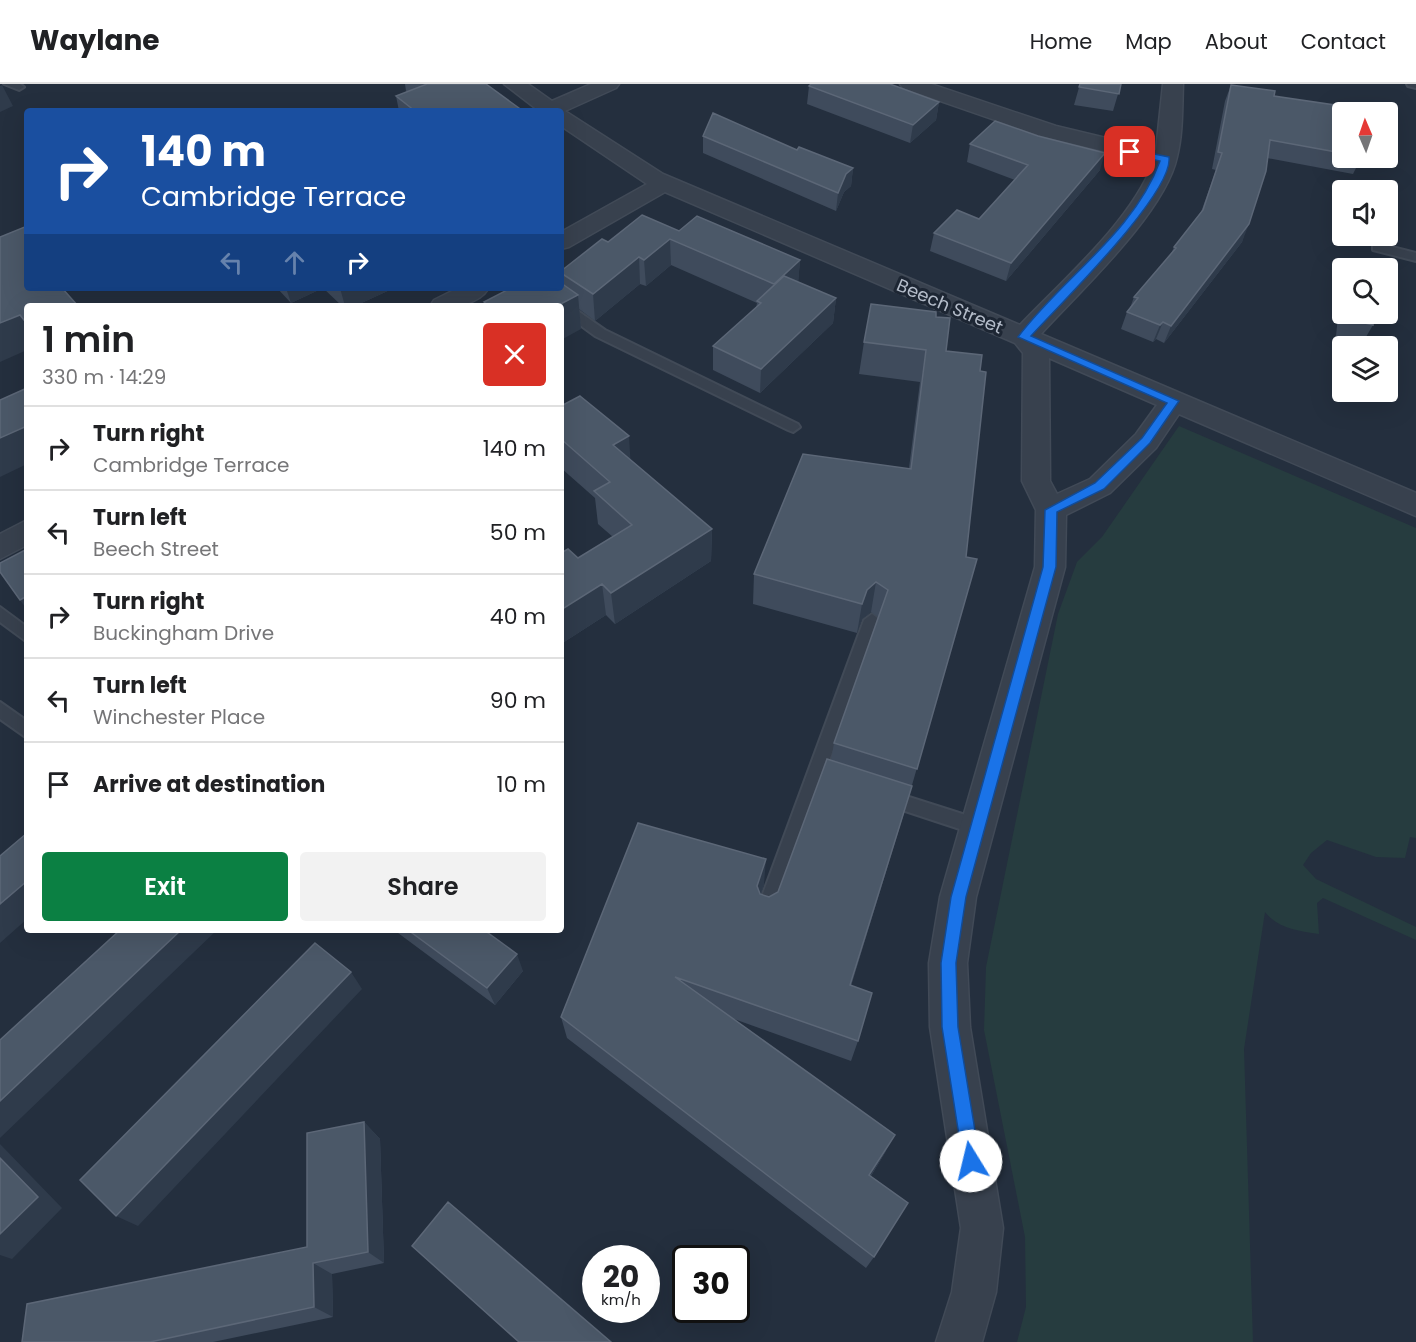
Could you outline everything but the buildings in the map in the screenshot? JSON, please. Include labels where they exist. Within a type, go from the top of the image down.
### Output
[{"type":"street","name":"Beech Street","points":[[514,84],[549,108]]},
{"type":"street","points":[[563,108],[609,84]]},
{"type":"street","points":[[910,84],[1049,132],[1166,159]]},
{"type":"street","points":[[959,1342],[974,1292],[982,1228],[950,1027],[948,963],[958,897],[1050,567],[1051,510],[1036,481],[1036,352],[1024,337],[1140,211],[1157,183],[1166,159],[1173,84]]},
{"type":"street","name":"Beech Street","points":[[564,118],[664,183],[1416,505]]},
{"type":"street","points":[[564,240],[664,183]]},
{"type":"street","points":[[449,303],[471,291]]},
{"type":"street","points":[[1051,510],[1100,486],[1146,441],[1174,401]]},
{"type":"street","points":[[0,548],[24,533]]},
{"type":"lane","points":[[1412,84],[1416,85]]},
{"type":"lane","points":[[1377,247],[1416,257]]},
{"type":"lane","points":[[541,291],[558,303]]},
{"type":"lane","points":[[564,307],[600,333],[793,427]]},
{"type":"lane","points":[[0,613],[24,633]]},
{"type":"lane","points":[[766,910],[821,777],[872,620]]},
{"type":"lane","points":[[0,709],[24,728]]},
{"type":"lane","points":[[872,793],[978,827]]},
{"type":"green space","points":[[1179,426],[1416,528],[1416,838],[1410,837],[1405,858],[1376,857],[1327,840],[1311,853],[1303,865],[1316,879],[1416,927],[1416,940],[1323,898],[1317,903],[1319,934],[1282,925],[1265,912],[1244,1049],[1253,1342],[1017,1342],[1026,1307],[1025,1237],[984,1030],[986,967],[1058,614],[1077,562],[1102,537]]},
{"type":"route","points":[[971,1161],[950,1027],[948,963],[958,897],[1050,567],[1051,510],[1100,486],[1146,441],[1174,401],[1024,337],[1140,211],[1157,183],[1166,159],[1130,152]]}]
